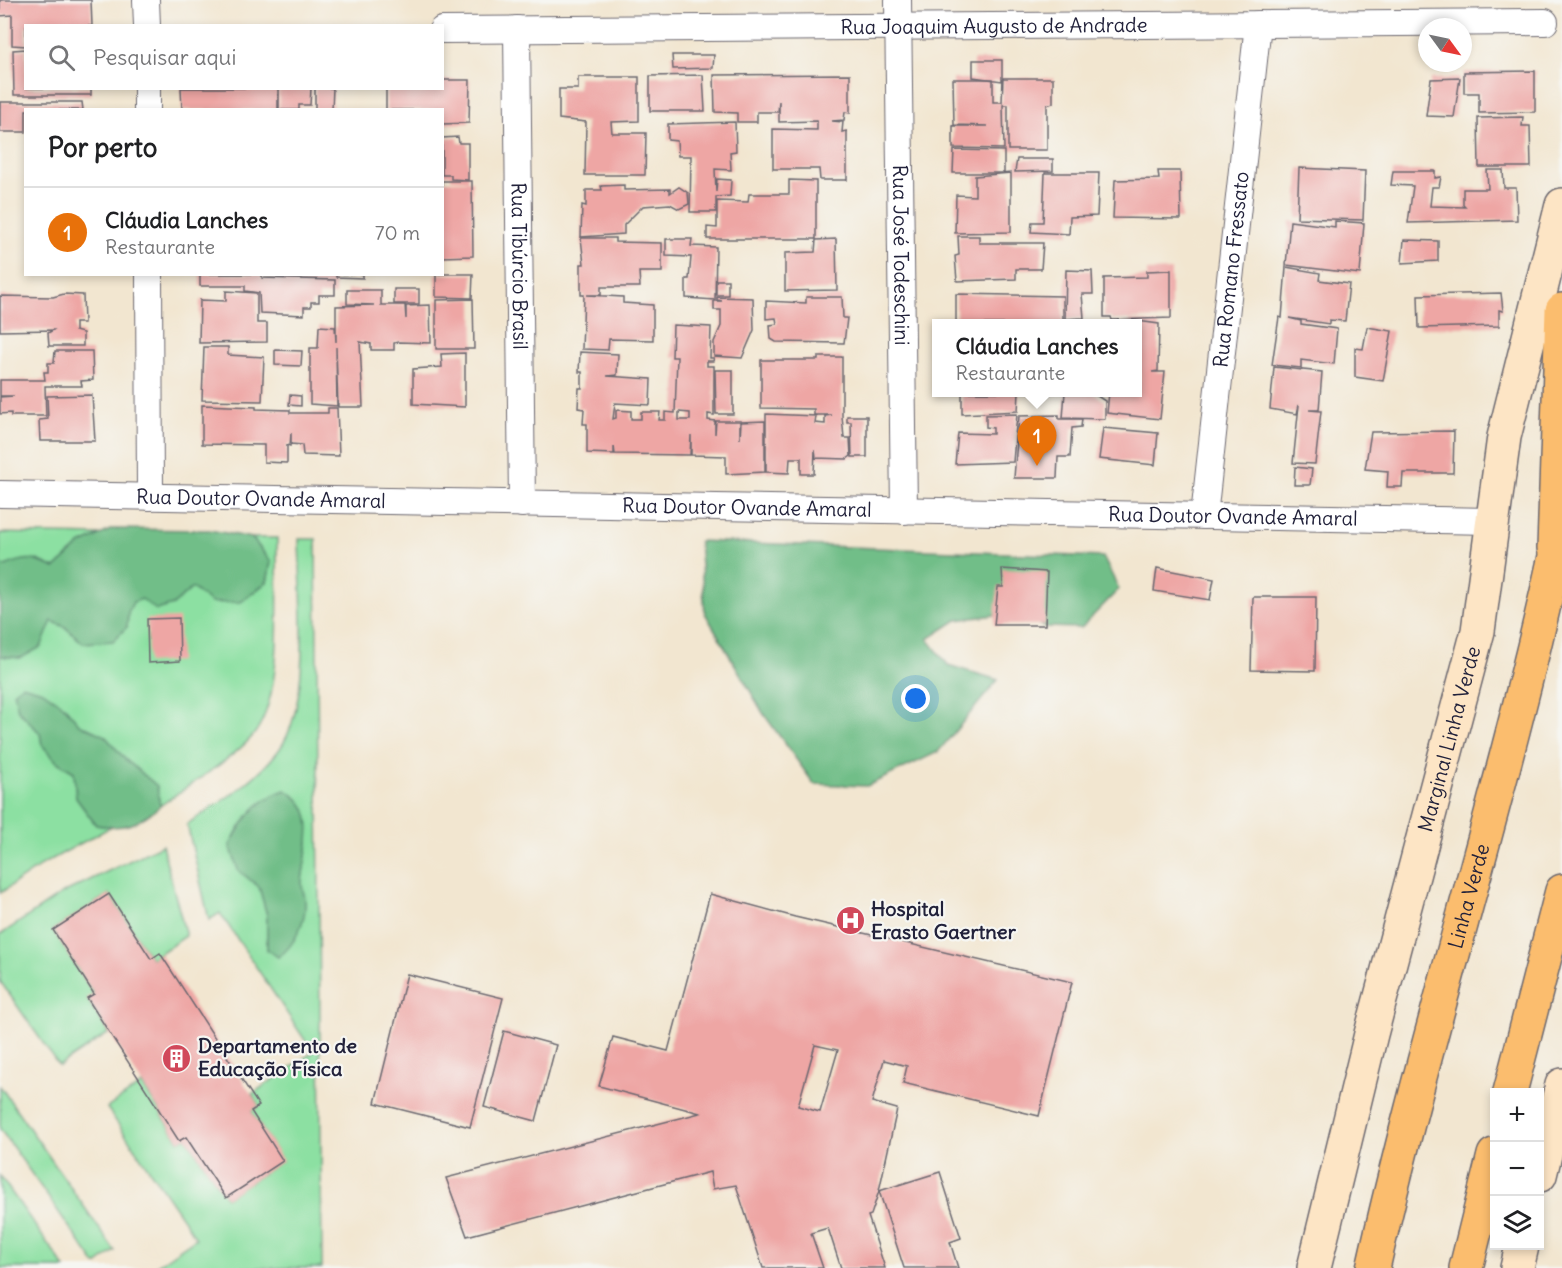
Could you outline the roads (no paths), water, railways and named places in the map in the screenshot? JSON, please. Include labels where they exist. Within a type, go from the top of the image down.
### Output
[{"type":"highway","points":[[1553,567],[1562,310]]},
{"type":"highway","name":"Linha Verde","points":[[1373,1268],[1413,1098],[1522,691],[1562,524]]},
{"type":"highway","points":[[1511,1088],[1562,891]]},
{"type":"highway","points":[[1466,1268],[1490,1171]]},
{"type":"main road","name":"Marginal Linha Verde","points":[[1314,1268],[1371,1034],[1478,631],[1486,588],[1492,521],[1511,404],[1562,205]]},
{"type":"main road","points":[[1549,1160],[1562,1085]]},
{"type":"main road","points":[[1517,1268],[1521,1250]]},
{"type":"street","points":[[146,0],[147,24]]},
{"type":"street","name":"Rua José Todeschini","points":[[898,0],[904,511]]},
{"type":"street","name":"Rua Joaquim Augusto de Andrade","points":[[444,30],[1545,21]]},
{"type":"street","name":"Rua Romano Fressato","points":[[1204,516],[1258,24]]},
{"type":"street","name":"Rua Tibúrcio Brasil","points":[[517,29],[522,504]]},
{"type":"street","points":[[147,90],[147,108]]},
{"type":"street","points":[[148,276],[150,497]]},
{"type":"street","name":"Rua Doutor Ovande Amaral","points":[[0,494],[1492,521]]},
{"type":"place","name":"Cláudia Lanches","points":[[1037,466]]},
{"type":"place","name":"Hospital Erasto Gaertner","points":[[850,920]]},
{"type":"place","name":"Departamento de Educação Física","points":[[177,1058]]}]
